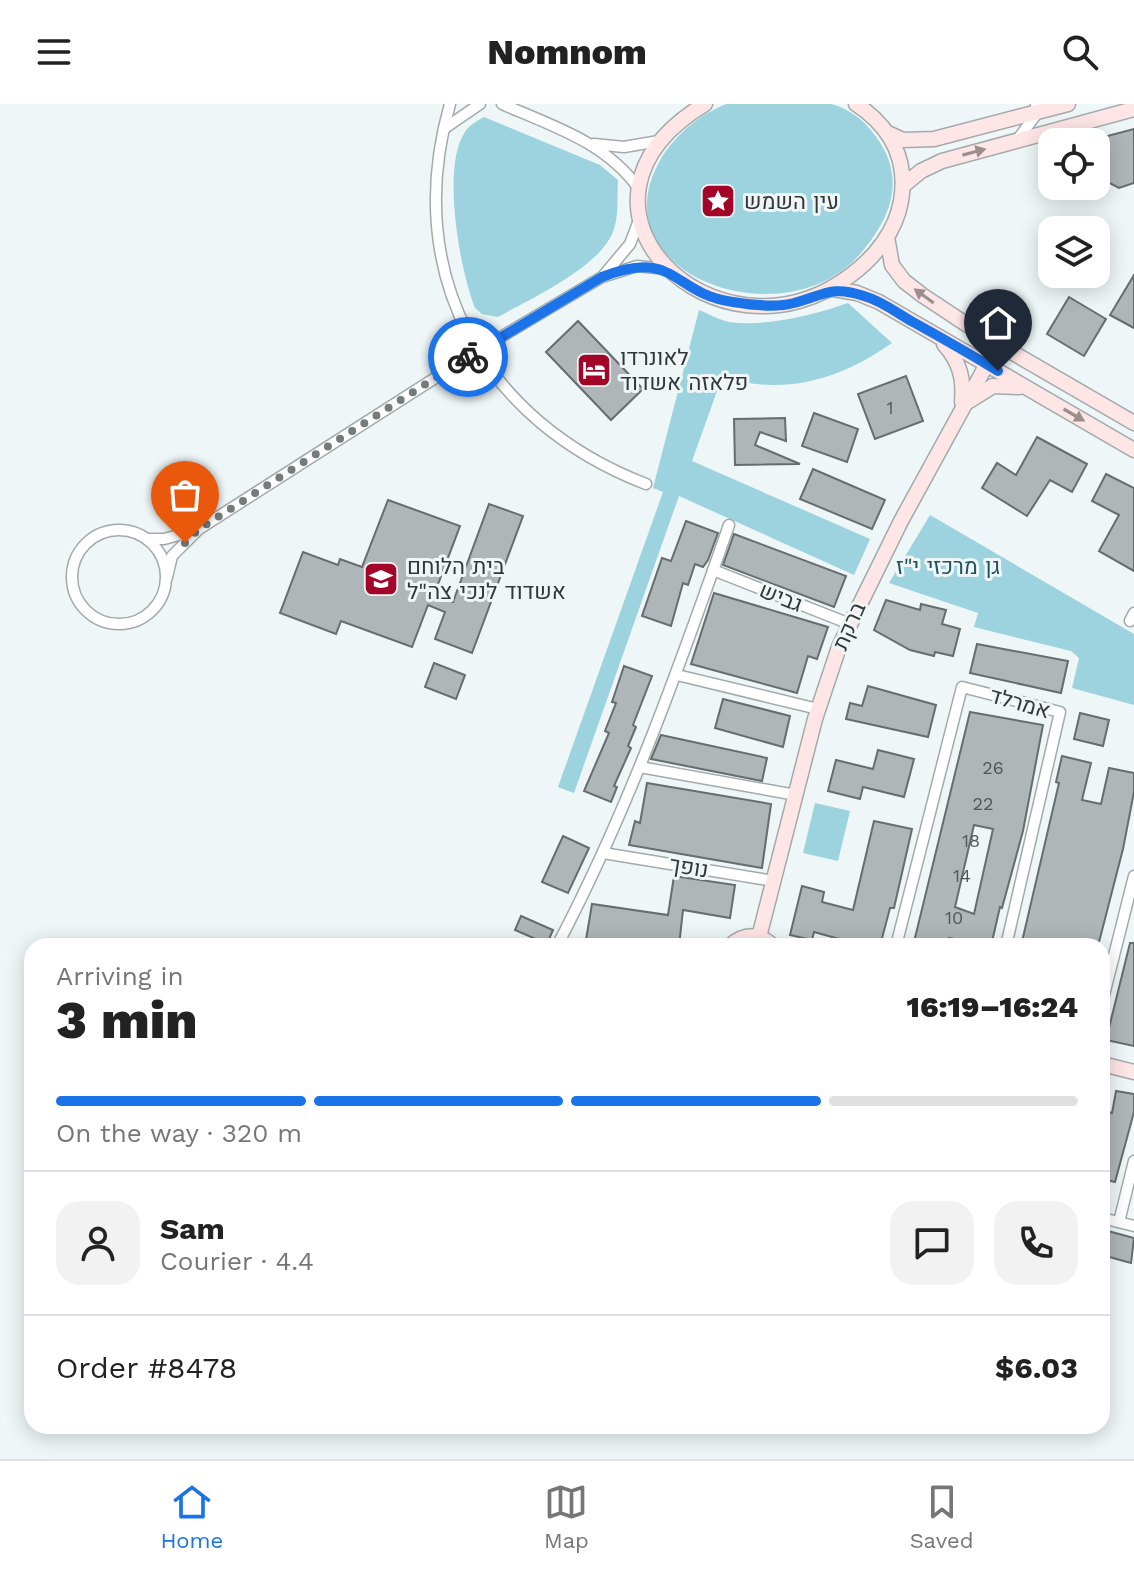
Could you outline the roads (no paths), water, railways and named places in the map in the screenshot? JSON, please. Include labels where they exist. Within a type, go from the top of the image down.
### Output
[{"type":"street","points":[[450,104],[443,130],[435,199],[439,249],[457,314],[479,350],[515,397],[553,433],[580,453],[646,484]]},
{"type":"street","points":[[443,130],[480,104]]},
{"type":"street","points":[[502,104],[588,142],[614,160],[639,189]]},
{"type":"street","points":[[602,277],[630,244],[639,220],[639,189],[646,164],[659,141],[685,116],[705,104]]},
{"type":"street","points":[[639,220],[650,248],[666,269],[692,288],[723,301],[757,305],[792,304],[833,289],[865,265],[887,237],[899,211],[904,185],[897,148],[890,134],[870,113],[856,104]]},
{"type":"street","points":[[890,134],[917,141],[1037,108],[1068,104]]},
{"type":"street","points":[[1018,140],[1037,108]]},
{"type":"street","points":[[904,185],[921,171],[942,161],[1134,109]]},
{"type":"street","points":[[588,142],[624,147],[659,141]]},
{"type":"street","points":[[887,237],[890,262],[904,281],[984,336],[1134,423]]},
{"type":"street","points":[[199,529],[164,539],[147,539],[124,530],[110,530],[89,540],[81,548],[72,569],[73,592],[88,613],[99,620],[126,624],[150,613],[165,590],[172,556],[199,529],[479,350],[602,277],[637,266],[666,269]]},
{"type":"street","points":[[833,289],[869,297],[1134,450]]},
{"type":"street","points":[[937,335],[960,370],[963,379],[962,406]]},
{"type":"street","points":[[984,336],[987,364]]},
{"type":"street","name":"ברקת","points":[[759,937],[818,709],[850,624],[962,406],[987,364]]},
{"type":"street","points":[[962,406],[993,386],[1013,385],[1034,392]]},
{"type":"street","points":[[561,938],[603,853],[640,767],[677,675],[729,525]]},
{"type":"street","points":[[147,539],[159,551],[167,577]]},
{"type":"street","name":"גביש","points":[[713,570],[850,624]]},
{"type":"street","points":[[677,675],[818,709]]},
{"type":"street","name":"אמרלד","points":[[898,938],[962,687],[1060,712],[1008,938]]},
{"type":"street","points":[[640,767],[796,795]]},
{"type":"street","name":"נופך","points":[[603,853],[774,881]]},
{"type":"street","points":[[1110,971],[1134,876]]},
{"type":"street","points":[[740,938],[759,937]]},
{"type":"street","points":[[1110,1066],[1134,1072]]},
{"type":"street","points":[[1119,1222],[1134,1161]]},
{"type":"street","points":[[1110,1220],[1134,1226]]},
{"type":"place","name":"עין השמש","points":[[718,201]]},
{"type":"place","name":"לאונרדו פלאזה אשדוד","points":[[594,370]]},
{"type":"place","name":"בית הלוחם אשדוד לנכי צה\"ל","points":[[381,579]]},
{"type":"park label","name":"גן מרכזי י\"ז","points":[[948,566]]}]
